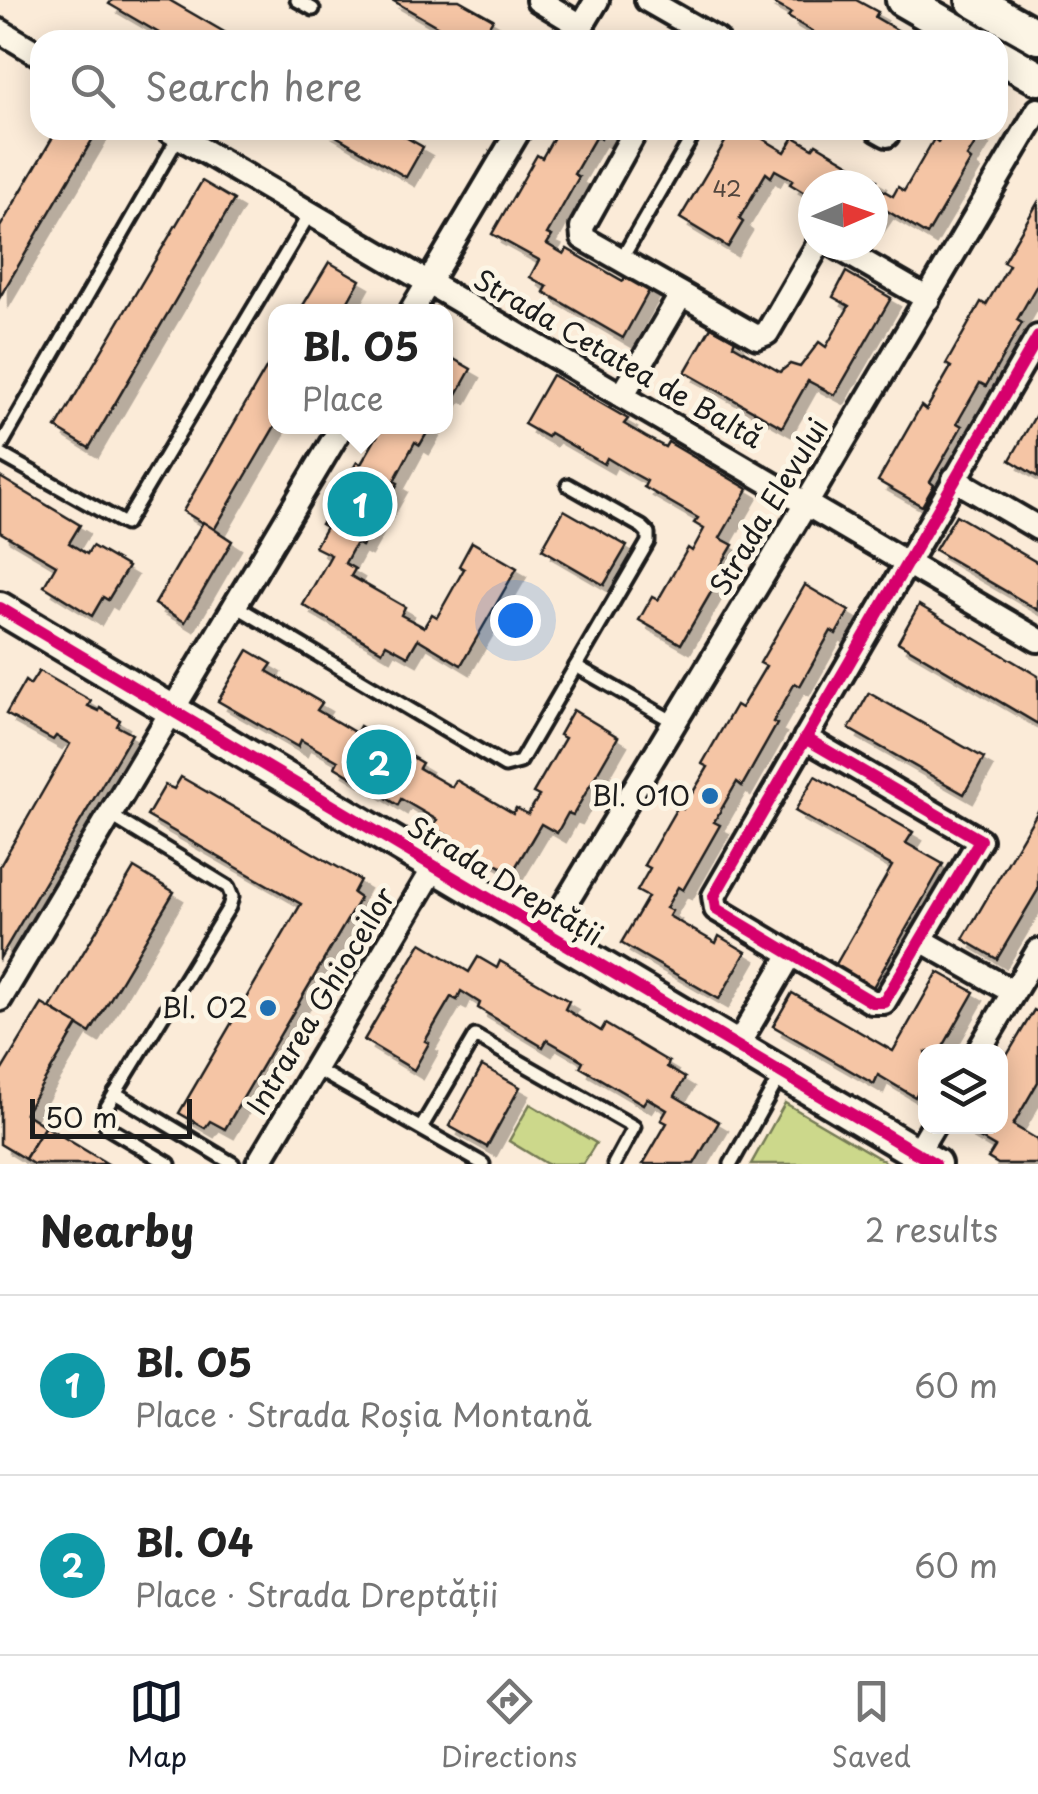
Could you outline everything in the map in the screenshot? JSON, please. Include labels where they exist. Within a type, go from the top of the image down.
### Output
[{"type":"main road","points":[[903,0],[955,30]]},
{"type":"main road","points":[[973,0],[1038,37]]},
{"type":"main road","points":[[1008,61],[1038,78]]},
{"type":"street","points":[[538,0],[573,30]]},
{"type":"street","points":[[579,30],[597,0]]},
{"type":"street","points":[[647,0],[687,30]]},
{"type":"street","points":[[2,38],[30,51]]},
{"type":"street","name":"Strada Elevului","points":[[547,934],[1038,110]]},
{"type":"street","name":"Strada Cetatea de Baltă","points":[[186,140],[1038,640]]},
{"type":"street","points":[[416,304],[513,140]]},
{"type":"street","points":[[631,140],[580,234],[583,238],[750,335],[763,336],[809,260]]},
{"type":"street","points":[[860,260],[928,299]]},
{"type":"street","points":[[622,396],[682,295]]},
{"type":"street","points":[[805,738],[980,840],[884,1002],[878,1003],[790,954],[712,903],[805,738],[1038,337]]},
{"type":"street","points":[[0,999],[337,434]]},
{"type":"street","points":[[954,480],[1038,528]]},
{"type":"street","name":"Strada Dreptății","points":[[0,608],[926,1159]]},
{"type":"street","name":"Intrarea Ghioceilor","points":[[258,1164],[434,868]]},
{"type":"street","points":[[921,940],[1013,992]]},
{"type":"street","points":[[983,1044],[1038,951]]},
{"type":"street","points":[[736,1048],[790,954]]},
{"type":"street","points":[[926,1159],[931,1134]]},
{"type":"lane","points":[[298,0],[313,9]]},
{"type":"lane","points":[[170,140],[0,450],[125,524],[310,212]]},
{"type":"lane","points":[[620,260],[690,140]]},
{"type":"lane","points":[[236,606],[505,766],[520,762],[648,542],[648,533],[642,526],[568,484]]},
{"type":"lane","points":[[576,666],[674,722]]},
{"type":"lane","points":[[110,815],[228,887],[232,897],[230,908],[103,1118],[107,1126],[168,1164]]},
{"type":"lane","points":[[421,1128],[474,1036],[634,1127],[614,1164]]},
{"type":"lane","points":[[316,1069],[483,1164]]},
{"type":"lane","points":[[731,1164],[781,1074]]},
{"type":"lane","points":[[115,1093],[233,1164]]},
{"type":"green space","points":[[785,1103],[889,1164],[751,1164]]},
{"type":"green space","points":[[530,1104],[596,1143],[583,1164],[547,1164],[509,1141]]},
{"type":"building","points":[[112,0],[169,0],[221,30],[154,30],[109,4]]},
{"type":"building","points":[[392,0],[459,0],[493,19],[487,30],[444,30]]},
{"type":"building","points":[[768,0],[856,0],[878,12],[875,17],[897,30],[810,30],[788,17],[791,13]]},
{"type":"building","points":[[51,140],[92,140],[0,297],[0,227]]},
{"type":"building","points":[[343,140],[411,140],[423,147],[406,177]]},
{"type":"building","points":[[552,140],[594,140],[574,174],[579,177],[547,234],[552,236],[547,244],[564,254],[567,249],[623,281],[626,276],[650,289],[623,338],[544,292],[547,287],[530,277],[539,260],[492,234],[537,155],[542,158]]},
{"type":"building","points":[[726,140],[765,140],[785,152],[792,140],[799,140],[813,148],[816,144],[860,170],[798,170],[798,189],[790,184],[793,180],[775,170],[771,177],[766,173],[739,219],[743,222],[728,247],[680,218]]},
{"type":"building","points":[[933,140],[978,140],[967,157],[971,160],[927,235],[888,211],[888,193],[893,196],[898,187],[904,191]]},
{"type":"building","points":[[202,181],[234,200],[89,448],[56,428]]},
{"type":"building","points":[[1038,202],[1038,283],[1017,320],[1022,323],[986,386],[980,383],[957,423],[962,426],[930,482],[934,485],[922,506],[878,481],[921,406],[926,410],[951,367],[946,364],[981,302],[986,305],[1009,265],[1003,262]]},
{"type":"building","points":[[329,262],[360,280],[346,304],[304,304]]},
{"type":"building","points":[[846,272],[891,298],[835,395],[808,381],[782,427],[685,372],[711,327],[735,340],[733,345],[780,372],[790,364],[800,367],[819,342],[826,347],[849,306],[833,297]]},
{"type":"building","points":[[453,359],[471,369],[457,394],[453,392]]},
{"type":"building","points":[[268,365],[270,434],[214,530],[183,511]]},
{"type":"building","points":[[552,375],[628,419],[624,424],[646,437],[665,447],[668,442],[748,489],[720,538],[733,545],[720,567],[724,570],[681,644],[639,620],[652,597],[658,600],[688,548],[692,551],[704,529],[694,523],[698,518],[644,487],[647,481],[607,458],[604,464],[550,433],[547,437],[524,424]]},
{"type":"building","points":[[1038,411],[1038,477],[1010,460]]},
{"type":"building","points":[[378,434],[426,434],[420,445],[415,442],[394,481],[398,483],[362,546],[356,543],[345,563],[355,569],[351,576],[405,607],[401,615],[424,627],[432,614],[437,617],[464,569],[459,566],[472,542],[517,568],[461,665],[418,639],[408,656],[386,644],[382,651],[303,605],[331,555],[315,547],[326,527],[321,524],[357,462],[361,464]]},
{"type":"building","points":[[0,477],[80,525],[69,543],[87,554],[92,546],[128,567],[108,600],[103,597],[92,616],[44,586],[56,565],[0,532]]},
{"type":"building","points":[[564,510],[627,546],[604,585],[542,549]]},
{"type":"building","points":[[956,515],[1038,563],[1038,610],[935,550]]},
{"type":"building","points":[[203,522],[232,541],[185,622],[155,604]]},
{"type":"building","name":"Bl. O10","points":[[805,585],[849,611],[836,634],[831,631],[800,686],[795,683],[742,786],[737,782],[714,822],[720,825],[683,890],[678,887],[666,908],[672,911],[669,916],[716,943],[719,936],[746,952],[719,999],[621,943],[648,897],[637,891],[650,868],[644,865],[678,806],[683,809],[708,767],[702,764],[736,705],[741,708],[766,666],[760,663]]},
{"type":"building","points":[[919,605],[1038,676],[1038,724],[898,642]]},
{"type":"building","points":[[248,650],[272,664],[267,671],[322,703],[317,710],[356,733],[360,726],[422,763],[419,768],[452,787],[456,780],[513,813],[516,808],[528,814],[539,796],[533,793],[565,738],[559,735],[573,710],[618,737],[573,815],[568,813],[557,833],[541,824],[512,873],[433,827],[437,820],[401,799],[398,805],[335,767],[338,761],[301,740],[298,747],[218,701]]},
{"type":"building","points":[[39,671],[91,701],[88,706],[120,720],[117,726],[132,734],[0,958],[0,866],[70,744],[56,736],[53,740],[6,714],[25,681],[30,685]]},
{"type":"building","points":[[869,693],[984,758],[964,794],[849,729]]},
{"type":"building","points":[[815,776],[913,832],[906,843],[943,864],[873,987],[835,966],[892,866],[795,811]]},
{"type":"building","name":"Bl. O2","points":[[181,777],[360,880],[353,893],[360,898],[225,1129],[210,1121],[205,1128],[179,1113],[301,904],[147,816],[165,785],[174,789]]},
{"type":"building","points":[[1038,811],[1038,890],[997,959],[963,939]]},
{"type":"building","points":[[134,868],[174,892],[90,1033],[50,1008]]},
{"type":"building","points":[[421,943],[469,972],[478,957],[497,968],[500,961],[569,1001],[565,1009],[601,1031],[605,1024],[669,1062],[667,1067],[685,1078],[675,1096],[719,1122],[694,1164],[643,1164],[667,1123],[661,1120],[667,1110],[647,1098],[643,1104],[580,1067],[583,1061],[547,1040],[543,1047],[478,1008],[480,1003],[461,991],[457,1000],[451,997],[425,1041],[429,1043],[414,1070],[364,1040]]},
{"type":"building","points":[[938,972],[974,992],[945,1044],[918,1044],[915,1097],[878,1075],[874,1084],[773,1026],[792,993],[893,1051]]},
{"type":"building","points":[[42,1004],[78,1025],[25,1113],[45,1126],[25,1159],[0,1144],[0,1073]]},
{"type":"building","points":[[1034,1010],[1038,1012],[1038,1082],[1013,1125],[1038,1140],[1038,1164],[998,1164],[988,1158],[995,1147],[973,1134],[1008,1134],[1008,1054]]},
{"type":"building","points":[[482,1066],[520,1087],[487,1147],[449,1126]]},
{"type":"building","points":[[45,1126],[108,1164],[33,1164],[25,1159]]},
{"type":"cycle path","points":[[805,738],[980,840],[884,1002],[872,1002],[716,909],[714,896],[1038,337]]},
{"type":"cycle path","points":[[0,608],[935,1164]]},
{"type":"place","name":"Bl. O5","points":[[360,504]]},
{"type":"place","name":"Bl. O4","points":[[379,762]]},
{"type":"place","name":"Bl. O10","points":[[710,796]]},
{"type":"place","name":"Bl. O2","points":[[268,1008]]}]
